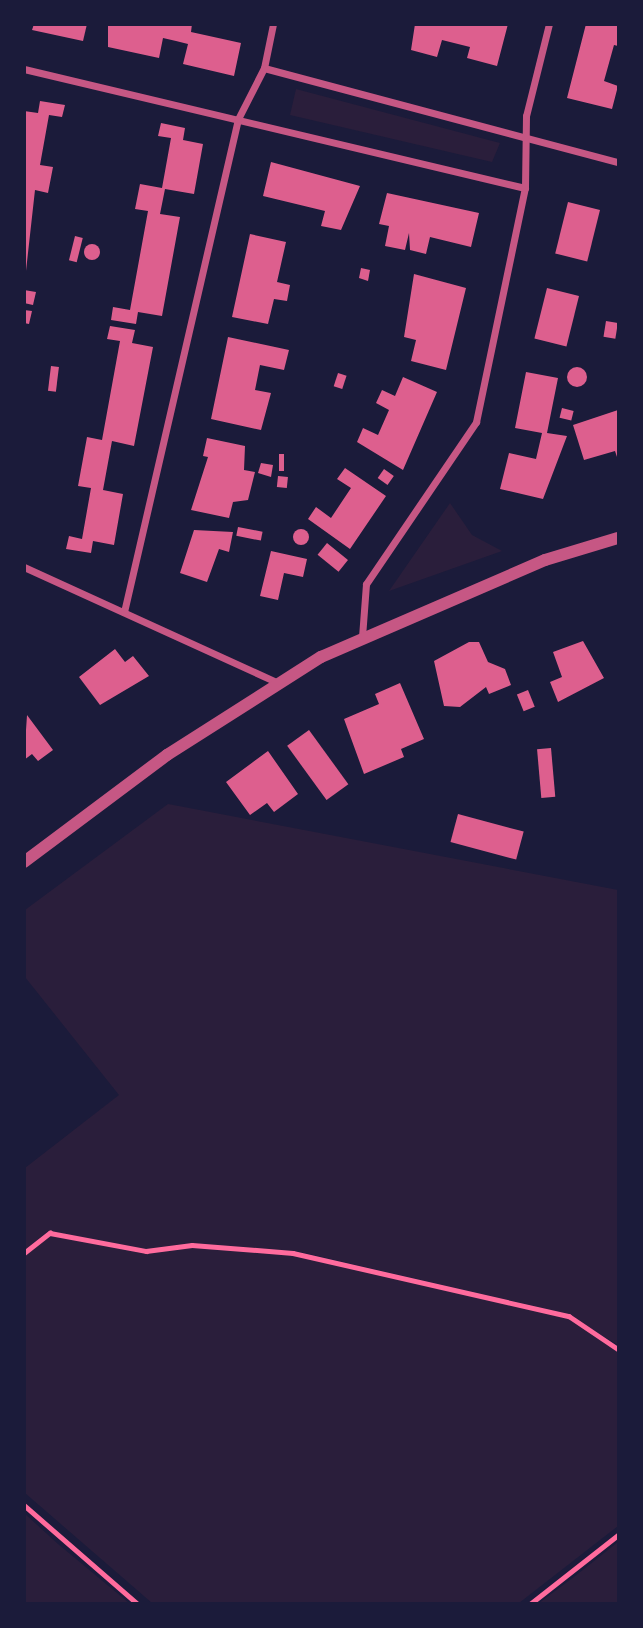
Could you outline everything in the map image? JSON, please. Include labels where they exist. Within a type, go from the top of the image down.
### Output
[{"type":"street","points":[[124,612],[238,119],[264,68],[273,24]]},
{"type":"street","points":[[362,637],[366,584],[475,422],[525,188],[526,137],[549,24]]},
{"type":"street","points":[[264,68],[618,162]]},
{"type":"street","points":[[24,69],[525,188]]},
{"type":"street","points":[[24,862],[276,682],[362,637],[545,560],[618,538]]},
{"type":"street","points":[[24,567],[276,682]]},
{"type":"path","points":[[24,1253],[50,1233],[146,1251],[192,1245],[293,1253],[560,1313],[591,1326],[618,1349]]},
{"type":"path","points":[[24,1505],[138,1604]]},
{"type":"path","points":[[530,1604],[618,1535]]},
{"type":"shaded area","points":[[296,89],[500,143],[492,162],[290,115]]},
{"type":"shaded area","points":[[450,503],[472,535],[502,551],[389,591]]},
{"type":"shaded area","points":[[168,804],[618,890],[618,1345],[564,1313],[296,1251],[202,1245],[151,1250],[48,1231],[25,1250],[25,1168],[119,1095],[25,977],[25,910]]},
{"type":"shaded area","points":[[47,1235],[141,1253],[194,1247],[290,1254],[575,1320],[618,1352],[618,1526],[519,1603],[152,1603],[25,1493],[25,1255]]},
{"type":"shaded area","points":[[24,1513],[58,1544],[129,1603],[25,1603]]},
{"type":"shaded area","points":[[618,1542],[618,1603],[539,1603],[574,1577]]},
{"type":"building","points":[[34,24],[87,24],[83,41],[32,30]]},
{"type":"building","points":[[108,24],[192,24],[191,32],[241,43],[234,76],[183,64],[188,44],[163,38],[159,58],[108,47]]},
{"type":"building","points":[[415,24],[508,24],[497,66],[467,58],[470,47],[442,40],[437,57],[411,50]]},
{"type":"building","points":[[586,24],[618,24],[618,46],[614,45],[604,81],[618,86],[612,109],[567,98]]},
{"type":"building","points":[[40,101],[65,105],[62,117],[49,115],[40,165],[53,167],[48,193],[35,190],[26,271],[24,111],[38,113]]},
{"type":"building","points":[[161,123],[185,128],[183,140],[203,144],[194,194],[165,189],[160,214],[180,217],[162,316],[138,312],[136,324],[111,320],[113,307],[130,310],[148,211],[135,209],[140,184],[162,188],[171,138],[158,136]]},
{"type":"building","points":[[271,162],[360,186],[341,230],[321,226],[325,211],[263,196]]},
{"type":"building","points":[[387,193],[479,213],[471,247],[430,237],[426,254],[410,250],[409,233],[405,250],[385,246],[389,226],[379,224]]},
{"type":"building","points":[[568,202],[600,210],[587,261],[555,253]]},
{"type":"building","points":[[250,234],[286,242],[277,282],[290,285],[287,301],[274,299],[268,324],[232,317]]},
{"type":"building","points":[[75,236],[83,238],[77,262],[69,260]]},
{"type":"building","points":[[89,244],[95,244],[100,252],[98,258],[89,260],[84,255],[84,249]]},
{"type":"building","points":[[361,268],[370,270],[368,281],[359,278]]},
{"type":"building","points":[[414,274],[466,288],[446,370],[411,361],[416,340],[404,337]]},
{"type":"building","points":[[547,288],[579,296],[566,346],[534,338]]},
{"type":"building","points":[[24,290],[36,292],[33,305],[24,303]]},
{"type":"building","points":[[24,310],[32,311],[29,324],[24,323]]},
{"type":"building","points":[[606,321],[618,323],[615,339],[603,337]]},
{"type":"building","points":[[110,326],[135,330],[132,343],[153,347],[134,446],[112,441],[103,490],[123,494],[114,545],[93,541],[91,553],[66,549],[69,536],[82,539],[91,488],[78,486],[87,437],[102,440],[120,341],[107,339]]},
{"type":"building","points":[[228,337],[289,350],[284,370],[260,365],[255,390],[271,393],[261,430],[211,419]]},
{"type":"building","points":[[51,366],[59,367],[56,392],[48,391]]},
{"type":"building","points":[[573,367],[581,367],[587,377],[581,387],[573,387],[567,381],[567,373]]},
{"type":"building","points":[[526,372],[558,378],[547,433],[567,436],[543,499],[500,489],[509,453],[536,459],[542,433],[515,428]]},
{"type":"building","points":[[338,373],[347,376],[342,389],[334,386]]},
{"type":"building","points":[[403,377],[437,392],[403,470],[357,442],[363,428],[378,435],[389,410],[376,403],[382,390],[395,396]]},
{"type":"building","points":[[562,408],[574,411],[571,421],[560,418]]},
{"type":"building","points":[[618,410],[618,460],[615,451],[584,460],[573,425]]},
{"type":"building","points":[[207,438],[245,446],[244,470],[255,472],[248,500],[233,502],[229,518],[191,510],[208,457],[203,456]]},
{"type":"building","points":[[279,454],[284,454],[284,471],[279,471]]},
{"type":"building","points":[[261,463],[273,465],[271,477],[258,473]]},
{"type":"building","points":[[345,468],[386,496],[350,549],[308,519],[316,507],[331,518],[351,488],[337,479]]},
{"type":"building","points":[[384,469],[394,476],[388,485],[378,478]]},
{"type":"building","points":[[278,476],[288,477],[287,488],[277,487]]},
{"type":"building","points":[[238,527],[263,532],[261,541],[236,536]]},
{"type":"building","points":[[301,529],[309,537],[301,545],[293,537]]},
{"type":"building","points":[[194,530],[233,532],[229,552],[219,549],[207,582],[180,573]]},
{"type":"building","points":[[327,543],[348,560],[339,572],[318,555]]},
{"type":"building","points":[[271,551],[307,559],[303,577],[284,573],[278,600],[260,596]]},
{"type":"building","points":[[583,641],[604,678],[558,702],[550,682],[562,677],[553,652]]},
{"type":"building","points":[[469,642],[479,642],[488,662],[505,669],[511,685],[489,694],[486,687],[460,707],[444,706],[434,661]]},
{"type":"building","points":[[115,649],[125,662],[133,656],[149,676],[100,705],[79,677]]},
{"type":"building","points":[[400,683],[424,739],[401,749],[404,757],[364,774],[344,719],[379,704],[375,694]]},
{"type":"building","points":[[528,690],[535,707],[524,711],[517,694]]},
{"type":"building","points":[[27,715],[53,750],[38,761],[32,754],[24,760]]},
{"type":"building","points":[[309,730],[348,784],[327,800],[287,746]]},
{"type":"building","points":[[551,748],[555,797],[541,798],[537,749]]},
{"type":"building","points":[[268,751],[298,794],[274,812],[267,803],[250,815],[226,782]]},
{"type":"building","points":[[458,814],[524,832],[516,860],[450,842]]}]
